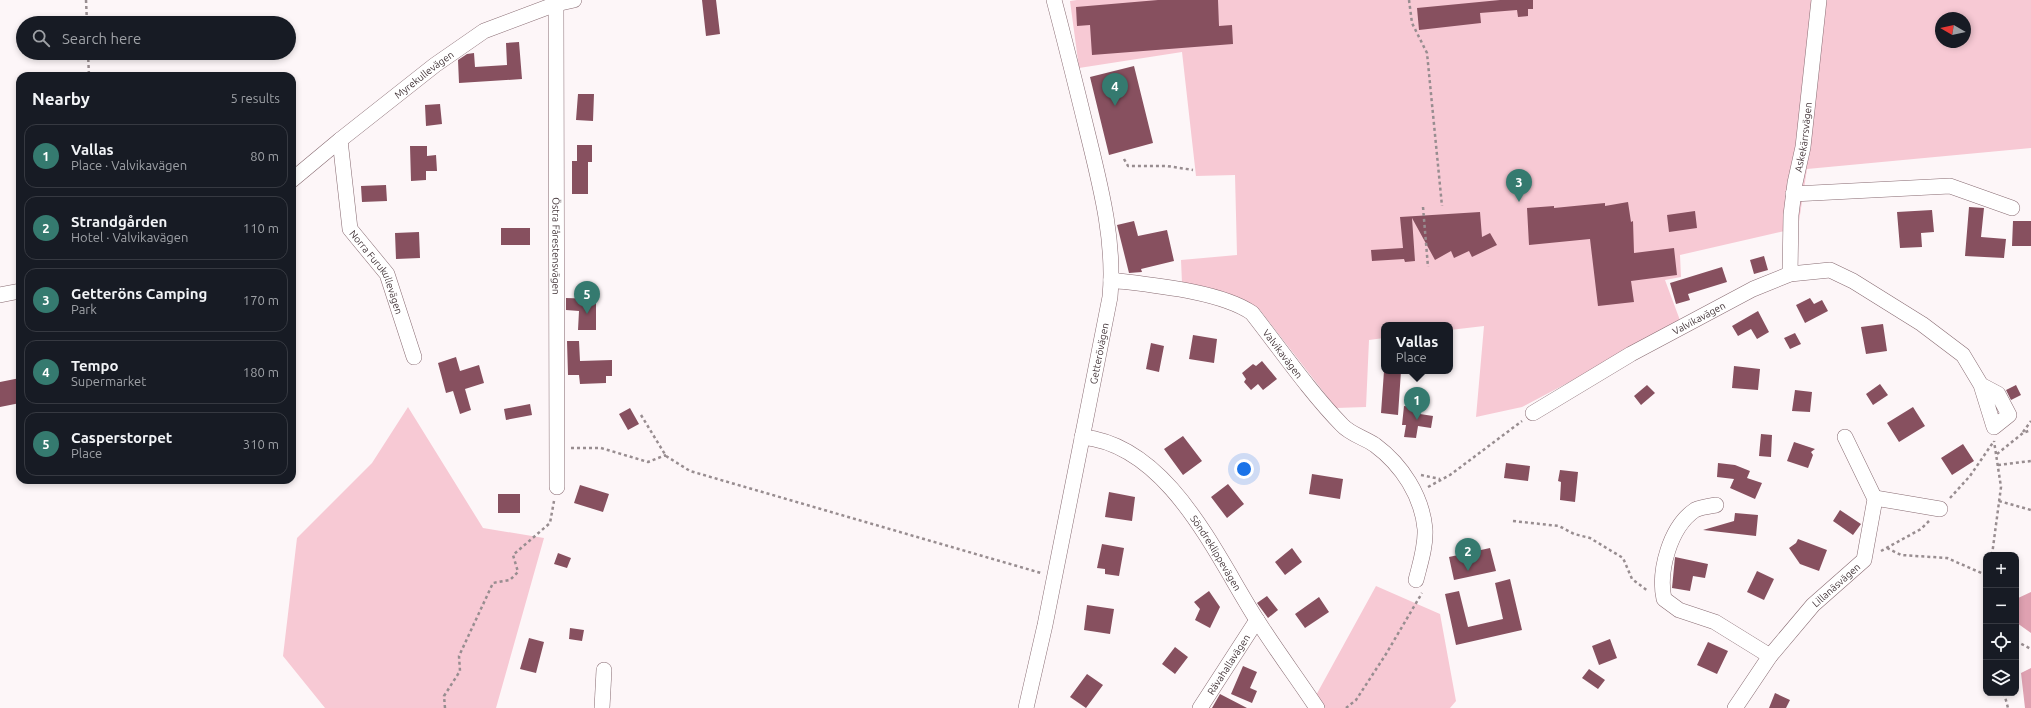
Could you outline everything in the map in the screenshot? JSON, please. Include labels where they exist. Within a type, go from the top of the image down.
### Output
[{"type":"street","name":"Myrekullevägen","points":[[296,177],[340,140],[436,65],[484,31],[556,4],[574,0]]},
{"type":"street","name":"Getterövägen","points":[[1026,708],[1055,577],[1110,297],[1111,280],[1109,237],[1096,165],[1054,0]]},
{"type":"street","name":"Askekärrsvägen","points":[[1790,274],[1791,215],[1793,194],[1803,147],[1819,0]]},
{"type":"street","name":"Östra Fårestensvägen","points":[[556,4],[557,488]]},
{"type":"street","name":"Norra Furukullevägen","points":[[340,140],[350,228],[387,274],[414,357]]},
{"type":"street","points":[[1793,194],[1950,186],[2012,208]]},
{"type":"street","name":"Valvikavägen","points":[[1533,413],[1631,354],[1753,289],[1790,274],[1830,270],[1853,281],[1922,324],[1963,355],[1981,385],[1994,427]]},
{"type":"street","name":"Valvikavägen","points":[[1111,280],[1216,297],[1242,307],[1252,314],[1343,426],[1375,445],[1390,458],[1405,476],[1416,495],[1425,530],[1424,547],[1416,580]]},
{"type":"street","points":[[0,295],[16,292]]},
{"type":"street","name":"Söndreklippevägen","points":[[1082,437],[1099,439],[1118,448],[1154,470],[1201,526],[1257,620],[1316,708]]},
{"type":"street","points":[[1845,437],[1875,498],[1940,509]]},
{"type":"street","name":"Lillanäsvägen","points":[[1735,708],[1770,656],[1813,605],[1864,560],[1875,498]]},
{"type":"street","points":[[1716,505],[1696,510],[1680,527],[1666,555],[1661,581],[1663,597],[1679,610],[1715,622],[1770,656]]},
{"type":"street","name":"Rävahallavägen","points":[[1200,708],[1257,620]]},
{"type":"street","points":[[602,708],[604,670]]},
{"type":"path","points":[[86,0],[87,16]]},
{"type":"path","points":[[1409,0],[1412,24],[1427,53],[1442,206]]},
{"type":"path","points":[[88,60],[89,72]]},
{"type":"path","points":[[1124,159],[1128,166],[1167,166],[1193,170]]},
{"type":"path","points":[[1423,207],[1428,267]]},
{"type":"path","points":[[1416,495],[1440,479],[1450,475],[1533,413]]},
{"type":"path","points":[[641,415],[666,455],[690,471],[1055,577]]},
{"type":"path","points":[[1997,454],[2023,433],[2031,421]]},
{"type":"path","points":[[1992,552],[2001,487],[1994,427]]},
{"type":"path","points":[[2023,433],[2031,430]]},
{"type":"path","points":[[557,448],[601,448],[648,462],[666,455]]},
{"type":"path","points":[[1998,465],[2031,461]]},
{"type":"path","points":[[445,708],[444,696],[460,671],[459,656],[493,583],[510,580],[518,572],[513,554],[550,523],[557,488]]},
{"type":"path","points":[[1999,501],[2031,510]]},
{"type":"path","points":[[1513,521],[1559,526],[1574,534],[1590,538],[1623,558],[1632,579],[1653,595],[1663,597]]},
{"type":"path","points":[[1887,548],[1901,555],[1946,558],[1983,574]]},
{"type":"path","points":[[1346,708],[1356,700],[1423,594],[1416,580]]},
{"type":"path","points":[[2019,643],[2031,649]]},
{"type":"path","points":[[2005,696],[2008,708]]},
{"type":"shaded area","points":[[2031,0],[2031,148],[1807,169],[1798,228],[1680,255],[1681,277],[1665,280],[1681,323],[1522,407],[1476,417],[1484,326],[1453,330],[1453,322],[1381,322],[1381,338],[1369,340],[1366,407],[1336,408],[1260,310],[1220,291],[1182,283],[1181,260],[1237,255],[1235,175],[1196,176],[1182,52],[1079,68],[1070,1]]},
{"type":"shaded area","points":[[408,407],[483,528],[544,538],[496,708],[325,708],[283,656],[297,538],[372,463]]},
{"type":"shaded area","points":[[1376,586],[1440,614],[1456,701],[1450,708],[1309,708]]},
{"type":"shaded area","points":[[2031,592],[2031,633],[2019,624],[2019,598]]},
{"type":"shaded area","points":[[2031,668],[2031,708],[2025,708],[2021,673]]},
{"type":"building","points":[[702,0],[716,0],[720,34],[706,36]]},
{"type":"building","points":[[1158,0],[1218,0],[1219,26],[1232,25],[1233,44],[1092,55],[1090,25],[1077,26],[1076,7]]},
{"type":"building","points":[[1500,0],[1533,0],[1533,9],[1528,9],[1528,16],[1518,17],[1517,10],[1480,13],[1481,23],[1419,30],[1417,8]]},
{"type":"building","points":[[519,42],[522,79],[459,83],[458,60],[467,54],[474,53],[475,67],[507,65],[506,43]]},
{"type":"building","points":[[1134,66],[1153,143],[1109,155],[1090,77]]},
{"type":"building","points":[[578,94],[594,94],[593,121],[576,120]]},
{"type":"building","points":[[440,104],[442,124],[426,126],[425,105]]},
{"type":"building","points":[[577,145],[592,145],[592,162],[588,162],[588,194],[572,194],[572,161],[577,161]]},
{"type":"building","points":[[410,146],[427,146],[427,156],[436,155],[437,171],[426,171],[426,180],[411,181]]},
{"type":"building","points":[[386,185],[387,201],[362,202],[361,186]]},
{"type":"building","points":[[1628,202],[1631,222],[1633,221],[1634,253],[1674,248],[1677,275],[1631,281],[1634,302],[1598,306],[1590,239],[1529,245],[1527,208],[1554,206],[1554,208],[1605,203],[1605,206]]},
{"type":"building","points":[[1969,207],[1984,208],[1981,237],[2006,239],[2004,258],[1965,256]]},
{"type":"building","points":[[1932,210],[1934,232],[1921,233],[1922,247],[1900,248],[1897,212]]},
{"type":"building","points":[[1695,211],[1697,228],[1669,232],[1667,215]]},
{"type":"building","points":[[1480,212],[1482,237],[1490,233],[1497,245],[1472,257],[1469,251],[1454,258],[1451,251],[1435,260],[1412,218],[1415,261],[1405,262],[1404,259],[1372,261],[1371,250],[1403,248],[1400,217]]},
{"type":"building","points":[[1134,221],[1138,236],[1167,230],[1174,261],[1141,269],[1142,272],[1129,273],[1117,225]]},
{"type":"building","points":[[2013,221],[2031,221],[2031,246],[2012,246]]},
{"type":"building","points":[[501,228],[530,228],[530,245],[501,245]]},
{"type":"building","points":[[419,232],[420,258],[396,259],[395,233]]},
{"type":"building","points":[[1764,256],[1768,270],[1754,274],[1750,260]]},
{"type":"building","points":[[1722,267],[1727,282],[1688,294],[1690,300],[1676,304],[1670,283]]},
{"type":"building","points":[[566,298],[596,299],[596,330],[578,330],[579,311],[566,310]]},
{"type":"building","points":[[1810,298],[1814,304],[1822,300],[1828,311],[1805,323],[1796,305]]},
{"type":"building","points":[[1758,311],[1769,332],[1757,339],[1751,329],[1738,336],[1732,326]]},
{"type":"building","points":[[1883,324],[1887,351],[1866,354],[1861,327]]},
{"type":"building","points":[[1795,333],[1801,344],[1790,349],[1784,338]]},
{"type":"building","points":[[1193,335],[1217,339],[1214,363],[1189,359]]},
{"type":"building","points":[[567,341],[579,341],[580,361],[612,360],[612,376],[606,376],[606,383],[580,384],[579,375],[568,375]]},
{"type":"building","points":[[1151,343],[1164,346],[1159,372],[1146,369]]},
{"type":"building","points":[[456,357],[460,371],[479,365],[484,383],[465,389],[471,410],[460,414],[453,391],[446,393],[438,363]]},
{"type":"building","points":[[1262,361],[1277,379],[1263,390],[1258,384],[1251,390],[1244,382],[1246,379],[1242,373],[1253,364],[1256,366]]},
{"type":"building","points":[[1734,366],[1760,369],[1758,390],[1732,388]]},
{"type":"building","points":[[1384,374],[1401,374],[1398,415],[1381,413]]},
{"type":"building","points":[[16,379],[16,404],[0,407],[0,382]]},
{"type":"building","points":[[1880,384],[1888,395],[1873,405],[1866,394]]},
{"type":"building","points":[[1647,385],[1655,393],[1641,405],[1634,396]]},
{"type":"building","points":[[2016,385],[2021,395],[2011,400],[2006,390]]},
{"type":"building","points":[[1795,390],[1812,392],[1810,412],[1792,411]]},
{"type":"building","points":[[530,404],[532,415],[506,420],[504,409]]},
{"type":"building","points":[[1404,406],[1421,408],[1420,414],[1433,416],[1431,428],[1418,426],[1416,438],[1404,437],[1406,425],[1402,425]]},
{"type":"building","points":[[1913,407],[1925,426],[1899,442],[1887,423]]},
{"type":"building","points":[[630,408],[639,424],[628,430],[619,414]]},
{"type":"building","points":[[1761,434],[1772,435],[1771,457],[1759,456]]},
{"type":"building","points":[[1183,436],[1202,461],[1183,475],[1164,449]]},
{"type":"building","points":[[1794,442],[1815,449],[1811,452],[1813,455],[1808,468],[1787,461]]},
{"type":"building","points":[[1963,444],[1974,461],[1952,475],[1941,458]]},
{"type":"building","points":[[1506,463],[1530,466],[1528,481],[1504,478]]},
{"type":"building","points":[[1718,463],[1735,465],[1750,471],[1747,478],[1762,483],[1755,499],[1730,488],[1734,479],[1717,477]]},
{"type":"building","points":[[1560,470],[1578,472],[1575,502],[1560,500],[1561,482],[1558,481]]},
{"type":"building","points":[[1312,474],[1343,479],[1340,499],[1309,494]]},
{"type":"building","points":[[1228,484],[1244,504],[1227,518],[1211,497]]},
{"type":"building","points":[[580,485],[609,494],[603,512],[574,503]]},
{"type":"building","points":[[1109,492],[1135,497],[1132,521],[1105,517]]},
{"type":"building","points":[[498,494],[520,494],[520,513],[498,513]]},
{"type":"building","points":[[1840,510],[1861,524],[1853,535],[1833,521]]},
{"type":"building","points":[[1735,513],[1758,515],[1756,536],[1703,530],[1734,521]]},
{"type":"building","points":[[1798,539],[1827,550],[1819,571],[1800,564],[1789,548],[1796,543]]},
{"type":"building","points":[[1102,544],[1124,548],[1119,576],[1105,574],[1105,569],[1097,568]]},
{"type":"building","points":[[1292,548],[1302,562],[1285,575],[1275,562]]},
{"type":"building","points":[[1490,548],[1496,571],[1454,580],[1449,557]]},
{"type":"building","points":[[558,553],[571,558],[567,568],[554,564]]},
{"type":"building","points":[[1675,557],[1708,564],[1705,578],[1693,576],[1690,591],[1672,588]]},
{"type":"building","points":[[1757,571],[1774,579],[1764,600],[1747,592]]},
{"type":"building","points":[[1510,579],[1522,630],[1456,645],[1445,594],[1459,591],[1468,627],[1503,619],[1495,583]]},
{"type":"building","points":[[1209,591],[1220,607],[1210,628],[1195,620],[1200,609],[1194,602]]},
{"type":"building","points":[[1267,596],[1278,610],[1268,618],[1257,603]]},
{"type":"building","points":[[1319,597],[1329,612],[1305,628],[1295,614]]},
{"type":"building","points":[[1087,605],[1114,609],[1110,634],[1084,630]]},
{"type":"building","points":[[570,628],[584,630],[582,641],[569,639]]},
{"type":"building","points":[[529,638],[544,642],[536,673],[520,669]]},
{"type":"building","points":[[1610,639],[1617,658],[1599,665],[1592,646]]},
{"type":"building","points":[[1708,642],[1728,651],[1717,674],[1697,665]]},
{"type":"building","points":[[1175,647],[1188,657],[1175,674],[1162,664]]},
{"type":"building","points":[[1243,666],[1257,672],[1250,688],[1257,691],[1252,703],[1231,694]]},
{"type":"building","points":[[1589,669],[1605,680],[1598,689],[1582,678]]},
{"type":"building","points":[[1087,674],[1103,685],[1086,708],[1070,697]]},
{"type":"building","points":[[1775,693],[1790,700],[1786,708],[1769,708]]},
{"type":"building","points":[[1220,694],[1247,708],[1212,708]]},
{"type":"place","name":"Tempo","points":[[1115,106]]},
{"type":"place","name":"Getteröns Camping","points":[[1519,202]]},
{"type":"place","name":"Casperstorpet","points":[[587,314]]},
{"type":"place","name":"Vallas","points":[[1417,420]]},
{"type":"place","name":"Strandgården","points":[[1468,571]]}]
